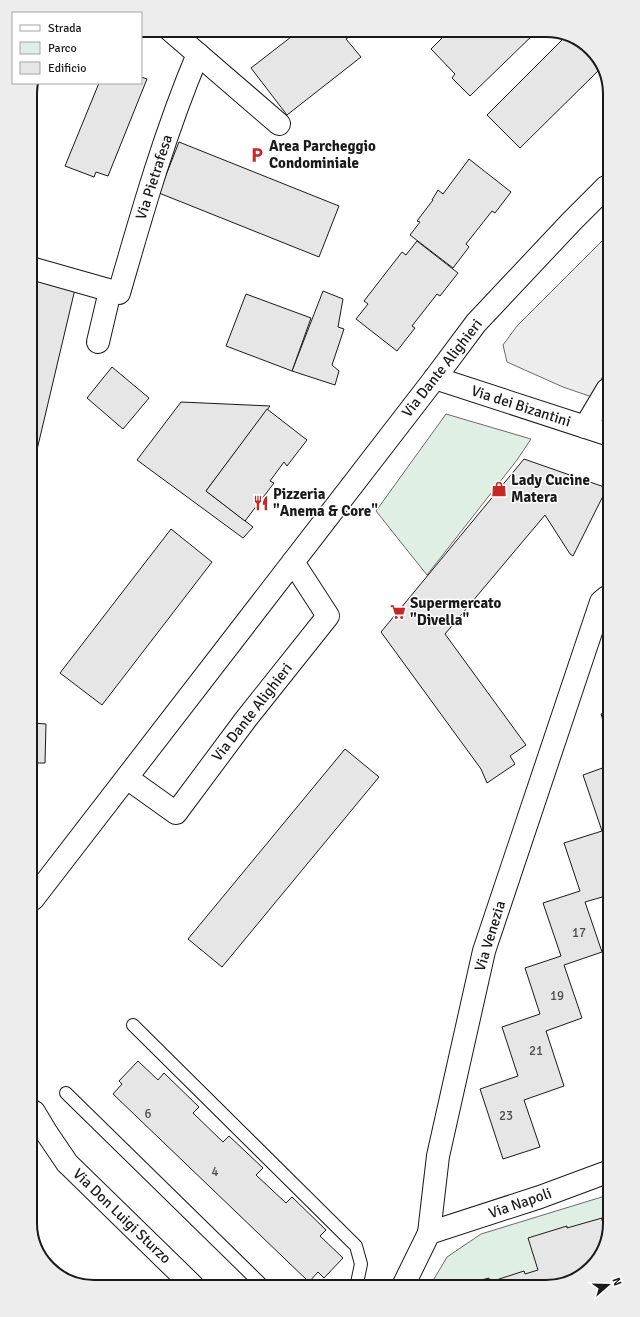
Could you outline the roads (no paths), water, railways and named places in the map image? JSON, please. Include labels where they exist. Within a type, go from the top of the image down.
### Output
[{"type":"street","points":[[178,37],[279,124]]},
{"type":"street","name":"Via Pietrafesa","points":[[110,290],[119,293],[157,169],[185,86],[198,54]]},
{"type":"street","name":"Via Dante Alighieri","points":[[37,894],[476,323],[603,190]]},
{"type":"street","points":[[37,270],[110,290],[98,342]]},
{"type":"street","name":"Via dei Bizantini","points":[[435,378],[603,433]]},
{"type":"street","points":[[585,428],[603,397]]},
{"type":"street","name":"Via Dante Alighieri","points":[[127,778],[176,813],[246,719],[328,616],[293,562]]},
{"type":"street","name":"Via Venezia","points":[[406,1280],[429,1233],[438,1156],[484,951],[601,602],[603,600]]},
{"type":"street","points":[[37,1117],[67,1163]]},
{"type":"street","points":[[37,1147],[67,1163]]},
{"type":"street","name":"Via Don Luigi Sturzo","points":[[67,1163],[187,1280]]},
{"type":"street","name":"Via Napoli","points":[[429,1233],[540,1197],[603,1174]]},
{"type":"lane","points":[[133,1025],[356,1246],[361,1264],[358,1280]]},
{"type":"lane","points":[[66,1093],[257,1280]]},
{"type":"place","name":"Area Parcheggio Condominiale","points":[[257,155]]},
{"type":"place","name":"Lady Cucine Matera","points":[[499,489]]},
{"type":"place","name":"Pizzeria \"Anema & Core\"","points":[[261,503]]},
{"type":"place","name":"Supermercato \"Divella\"","points":[[398,612]]}]
